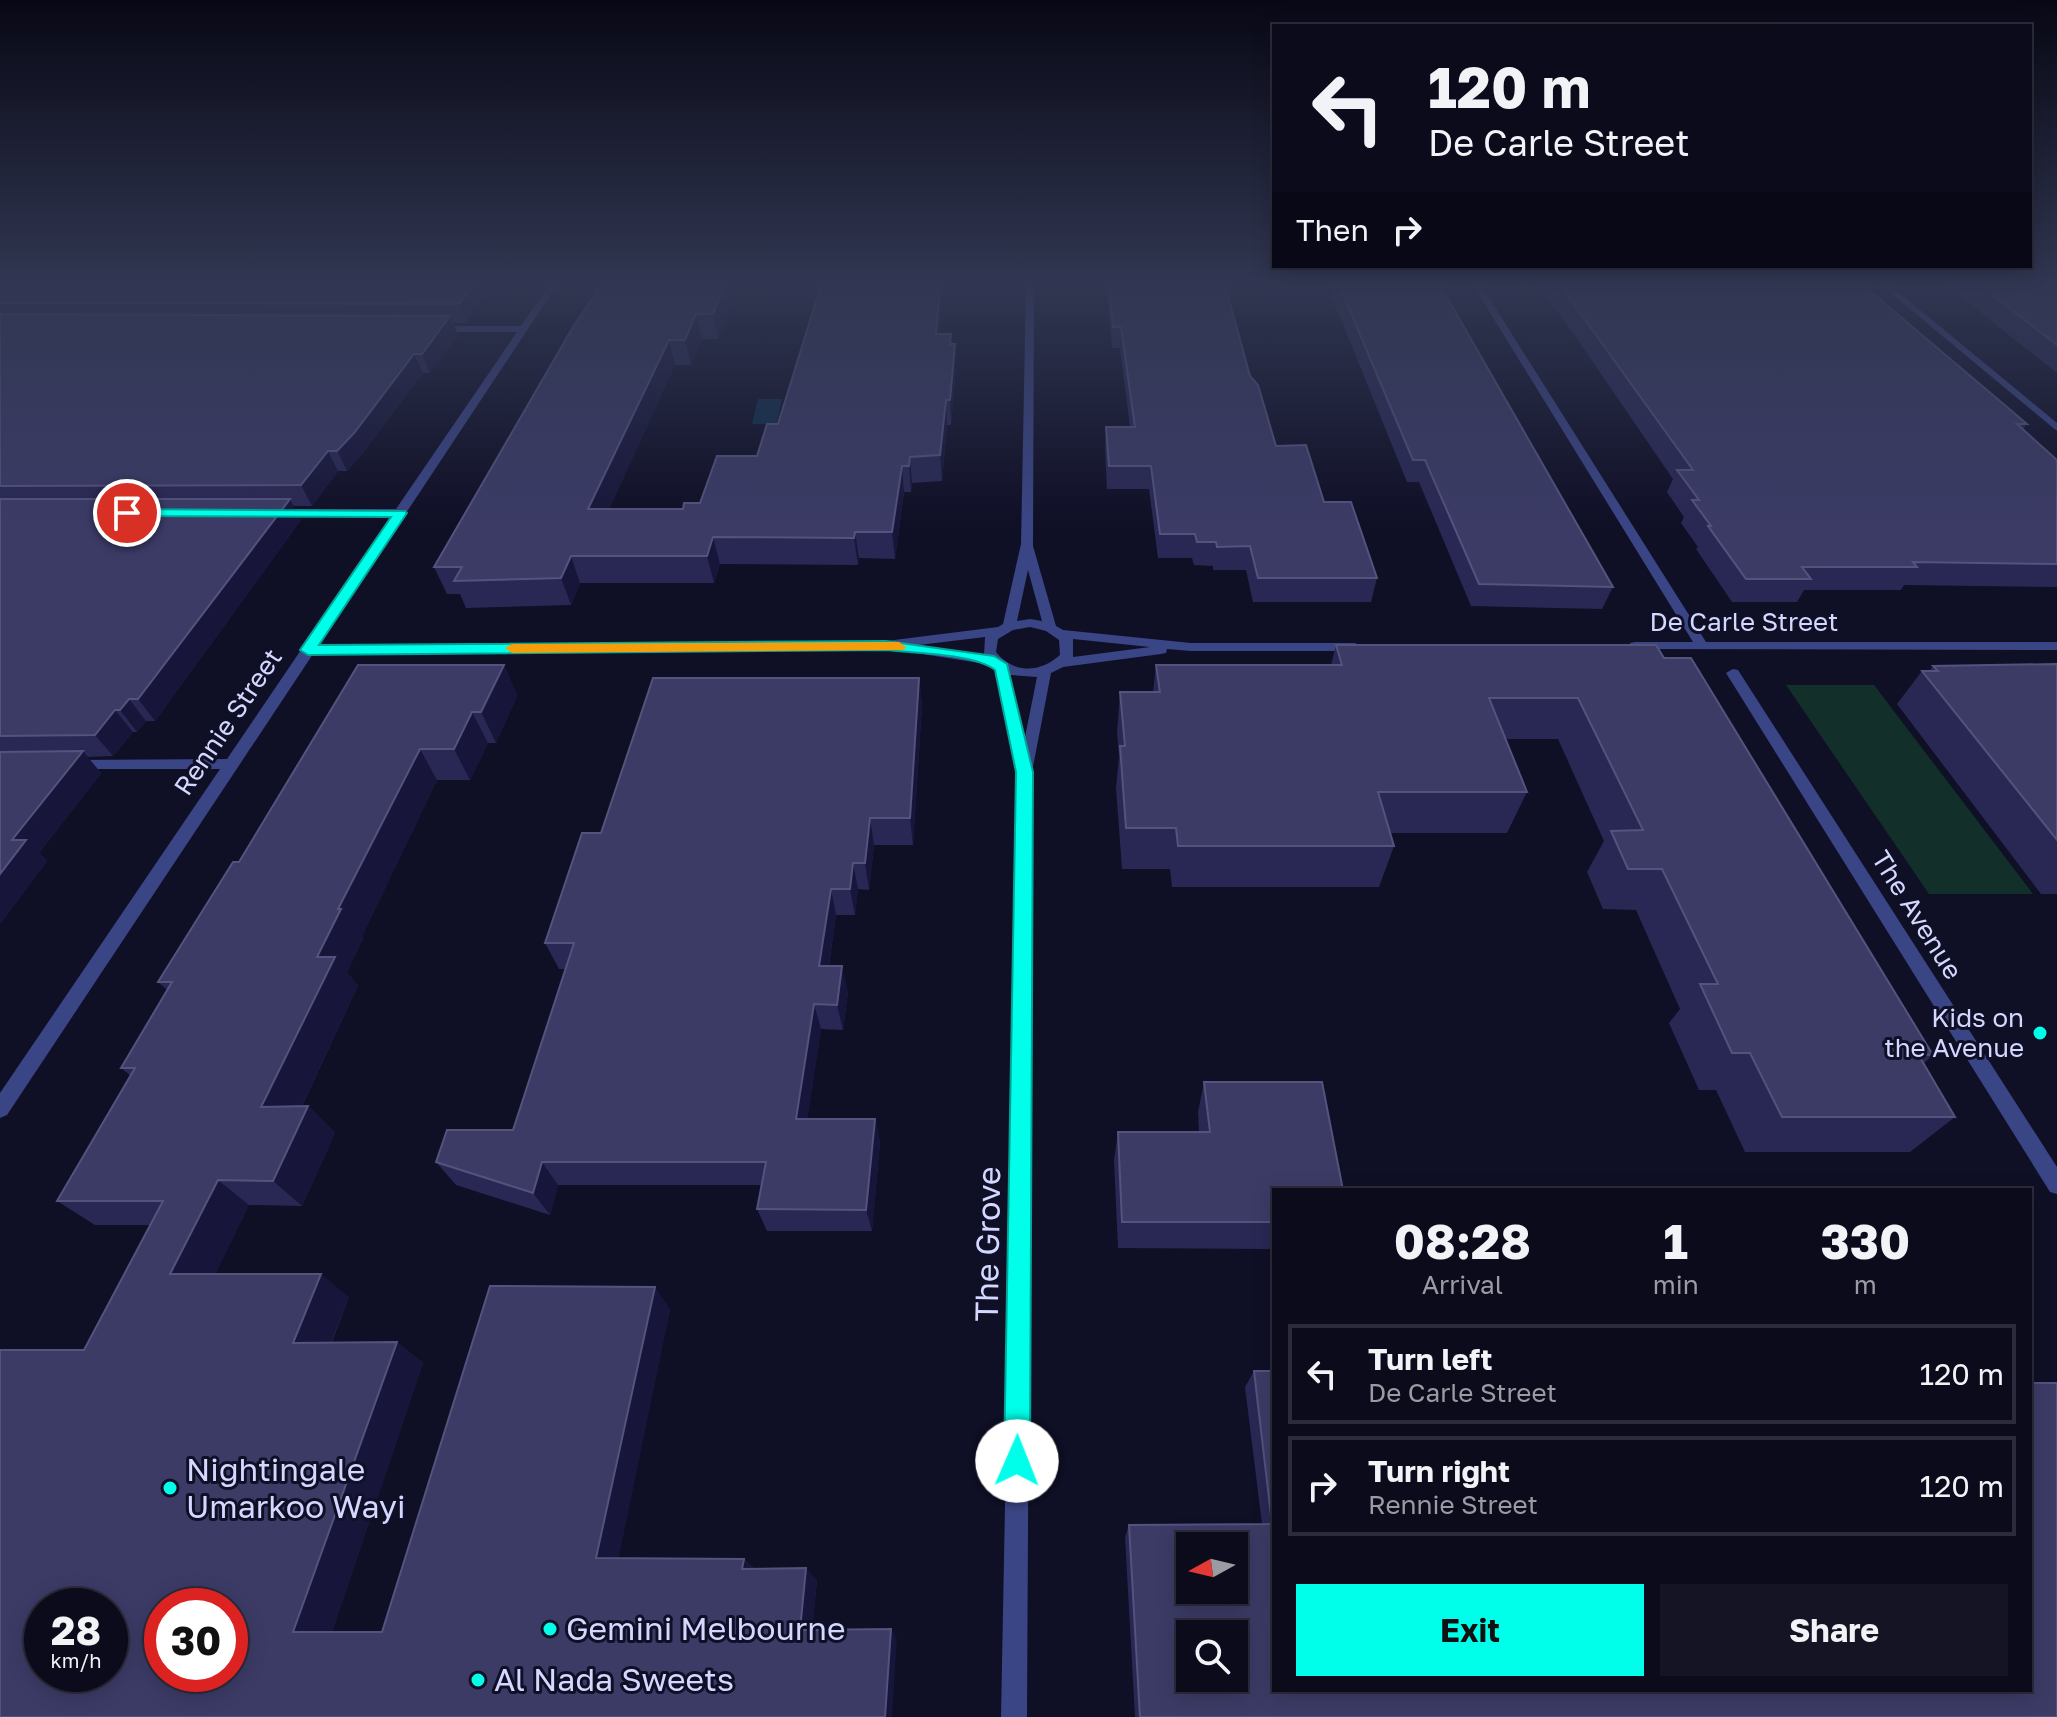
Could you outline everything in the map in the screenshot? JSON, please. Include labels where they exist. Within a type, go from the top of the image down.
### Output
[{"type":"street","name":"Rennie Street","points":[[0,1109],[500,365]]},
{"type":"street","points":[[998,664],[989,645],[1004,628],[1027,544],[1029,365]]},
{"type":"street","points":[[1527,365],[1702,646]]},
{"type":"street","points":[[1981,365],[2057,428]]},
{"type":"street","points":[[269,513],[400,513]]},
{"type":"street","points":[[1027,544],[1056,630],[1069,649],[1061,663]]},
{"type":"street","points":[[308,650],[886,645],[1030,623],[1056,630],[1191,647]]},
{"type":"street","points":[[886,645],[998,664],[1023,673],[1045,671],[1061,663],[1191,647],[1366,647]]},
{"type":"street","name":"De Carle Street","points":[[1621,646],[2057,646]]},
{"type":"street","name":"The Grove","points":[[998,664],[1025,772]]},
{"type":"street","name":"The Grove","points":[[1014,1717],[1025,772],[1045,671]]},
{"type":"street","name":"The Avenue","points":[[1733,673],[2057,1185]]},
{"type":"street","points":[[61,764],[232,764]]},
{"type":"green space","points":[[1786,685],[1874,685],[2033,894],[1929,894]]},
{"type":"water","points":[[758,399],[782,399],[777,424],[752,424]]},
{"type":"building","points":[[0,365],[406,365],[354,433],[337,451],[328,451],[301,485],[0,486]]},
{"type":"building","points":[[551,365],[657,365],[588,509],[683,509],[684,503],[700,503],[717,456],[757,456],[767,424],[778,424],[796,365],[953,365],[940,455],[910,457],[909,466],[902,466],[892,532],[855,532],[854,538],[713,537],[707,556],[571,556],[561,578],[454,581],[462,567],[434,567]]},
{"type":"building","points":[[1126,365],[1247,365],[1250,376],[1258,385],[1276,446],[1306,445],[1324,502],[1351,502],[1377,578],[1258,578],[1250,546],[1217,547],[1216,542],[1197,542],[1195,534],[1160,534],[1151,466],[1109,466],[1106,427],[1135,427]]},
{"type":"building","points":[[1373,365],[1486,365],[1613,587],[1479,584],[1425,460],[1413,460]]},
{"type":"building","points":[[1618,365],[1958,365],[2027,424],[2017,424],[2057,460],[2057,564],[1913,562],[1917,567],[1802,567],[1811,579],[1746,579],[1708,526],[1711,526],[1692,500],[1699,500],[1677,470],[1693,470]]},
{"type":"building","points":[[0,499],[290,499],[138,699],[129,699],[120,710],[115,710],[95,735],[0,736]]},
{"type":"building","points":[[1336,645],[1656,645],[1664,658],[1691,658],[1933,1055],[1918,1054],[1955,1117],[1782,1117],[1750,1053],[1732,1053],[1700,984],[1718,984],[1662,869],[1628,869],[1611,831],[1643,830],[1578,698],[1489,698],[1527,792],[1378,792],[1394,846],[1178,846],[1176,828],[1126,828],[1120,746],[1125,746],[1120,692],[1160,692],[1156,665],[1342,665]]},
{"type":"building","points":[[2057,664],[2057,840],[1922,671],[1938,671],[1933,666]]},
{"type":"building","points":[[358,665],[504,665],[481,712],[472,712],[454,749],[420,749],[338,909],[341,909],[317,957],[335,957],[261,1107],[308,1106],[273,1181],[218,1180],[170,1274],[321,1274],[293,1343],[397,1342],[293,1632],[382,1632],[490,1286],[655,1287],[596,1558],[744,1559],[742,1569],[806,1568],[800,1630],[891,1629],[885,1717],[0,1717],[0,1350],[84,1350],[163,1201],[57,1201],[135,1068],[121,1068],[172,982],[158,982],[233,862],[239,862]]},
{"type":"building","points":[[653,678],[919,678],[910,818],[870,818],[865,863],[853,863],[850,889],[831,889],[819,966],[842,966],[837,1005],[814,1004],[796,1119],[875,1119],[866,1210],[757,1209],[766,1162],[542,1162],[533,1193],[436,1162],[447,1130],[513,1130],[574,943],[545,943],[582,833],[601,833]]},
{"type":"building","points":[[83,751],[12,840],[26,840],[0,874],[0,752]]},
{"type":"building","points":[[1204,1082],[1322,1082],[1343,1188],[1272,1188],[1272,1222],[1122,1222],[1118,1132],[1210,1132]]},
{"type":"building","points":[[1254,1371],[1272,1371],[1272,1524]]},
{"type":"building","points":[[2032,1383],[2057,1383],[2057,1717],[1140,1717],[1129,1525],[1272,1524],[1272,1692],[2032,1692]]},
{"type":"slow traffic","points":[[512,648],[899,647]]},
{"type":"place","name":"Kids on the Avenue","points":[[2040,1033]]},
{"type":"place","name":"Nightingale Umarkoo Wayi","points":[[170,1488]]},
{"type":"place","name":"Gemini Melbourne","points":[[550,1629]]},
{"type":"place","name":"Al Nada Sweets","points":[[478,1680]]},
{"type":"route","points":[[127,513],[400,513],[308,650],[886,645],[960,654],[994,661],[1002,668],[1025,772],[1017,1461]]}]
